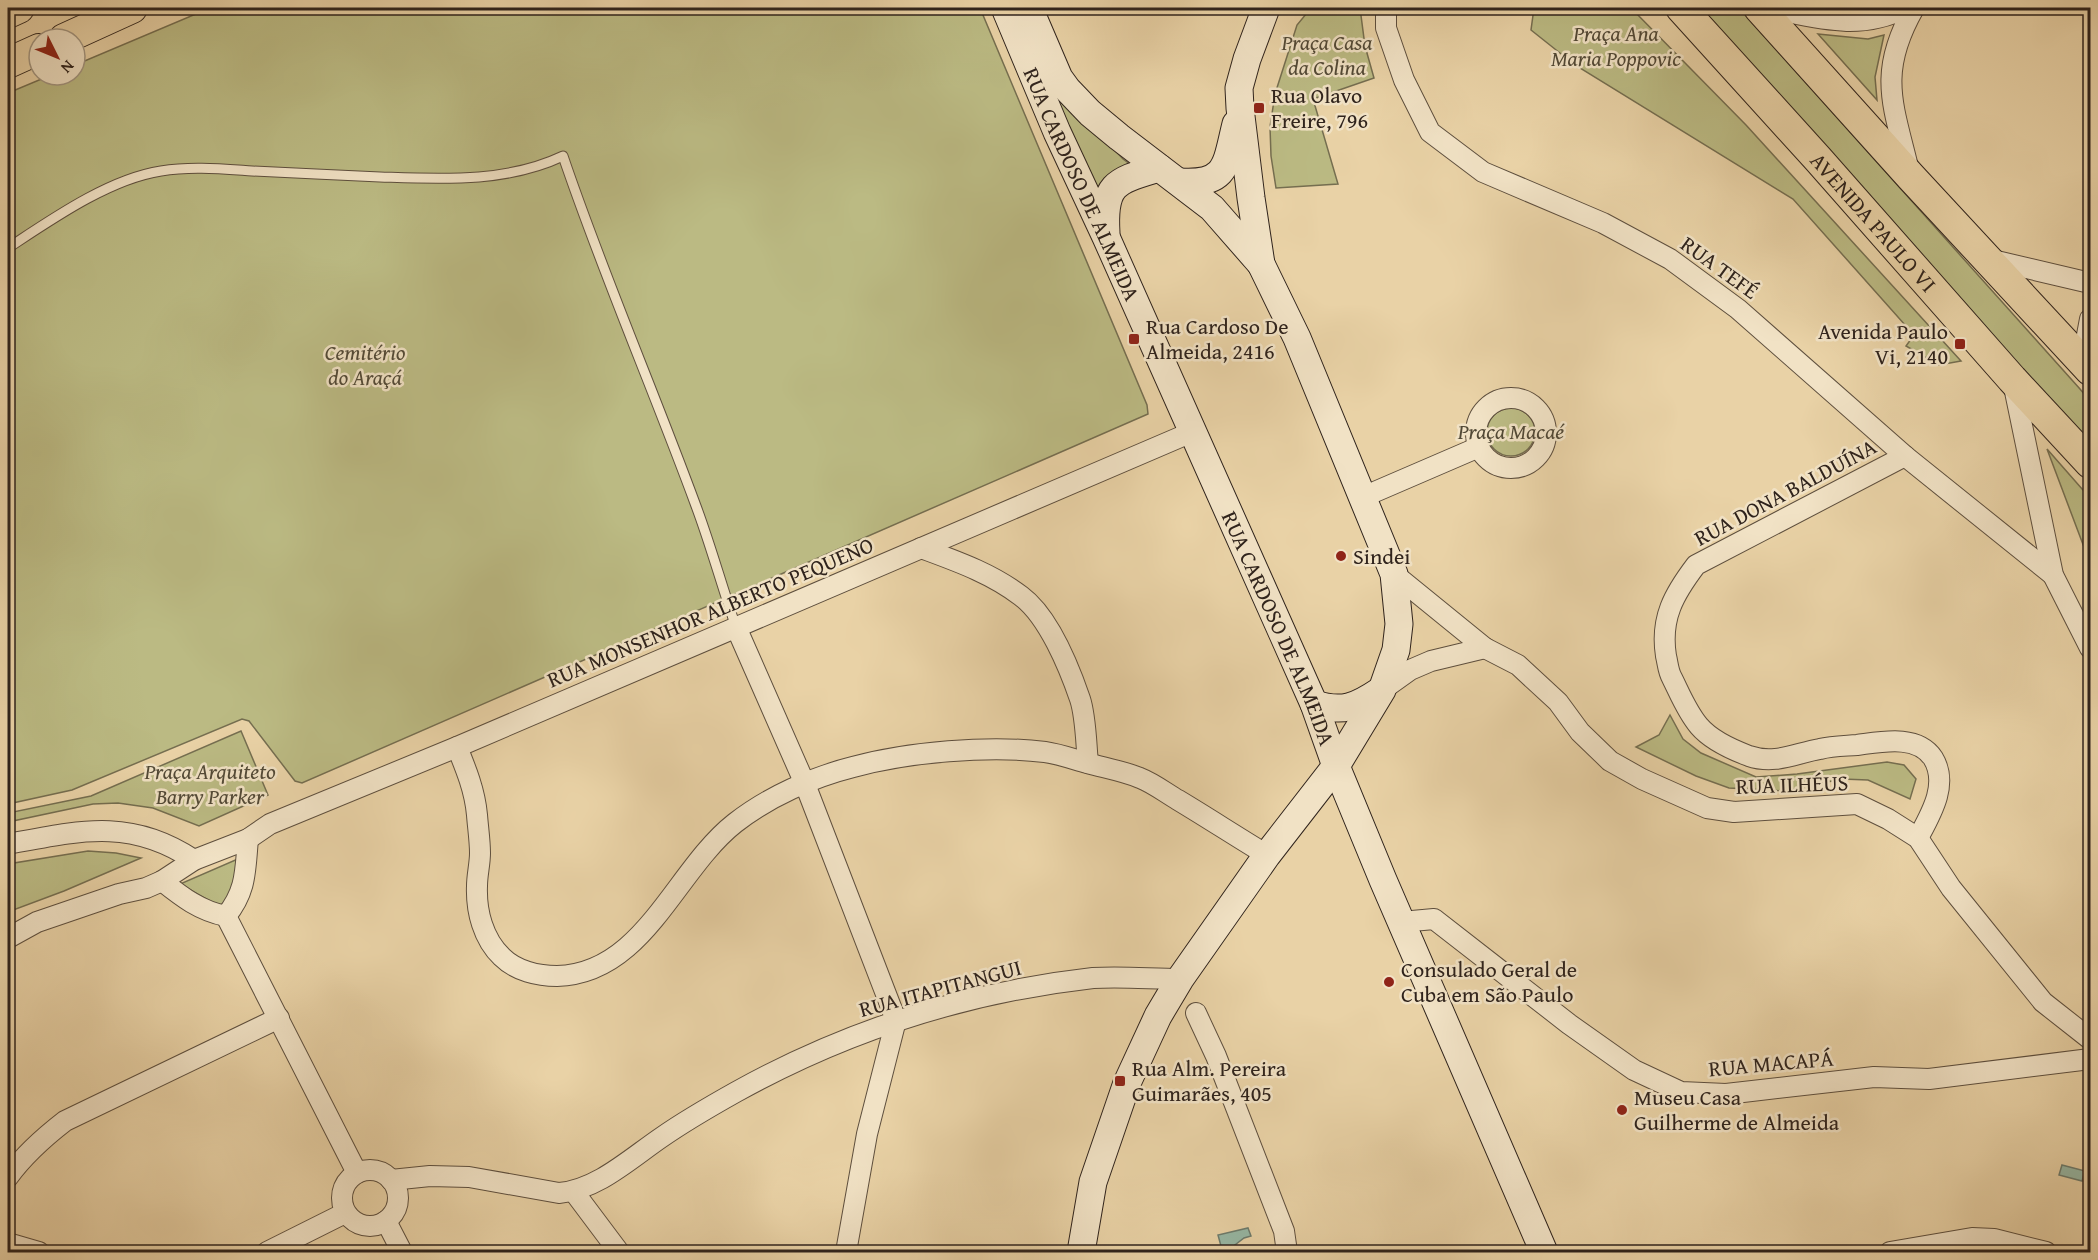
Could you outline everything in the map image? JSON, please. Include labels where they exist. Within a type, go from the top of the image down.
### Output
[{"type":"main road","points":[[8,13],[19,8]]},
{"type":"main road","points":[[87,29],[132,8]]},
{"type":"main road","name":"RUA CARDOSO DE ALMEIDA","points":[[1005,8],[1057,132],[1314,704],[1336,766],[1401,922],[1544,1252]]},
{"type":"main road","name":"RUA CARDOSO DE ALMEIDA","points":[[1029,8],[1059,78],[1067,89],[1090,113],[1212,208],[1261,264]]},
{"type":"main road","points":[[1082,1252],[1093,1182],[1127,1083],[1158,1016],[1180,979],[1267,855],[1336,766],[1382,690],[1396,650],[1399,624],[1394,574],[1297,339],[1261,264],[1239,88],[1266,8]]},
{"type":"main road","name":"AVENIDA PAULO VI","points":[[1681,8],[2012,379],[2091,463]]},
{"type":"main road","points":[[1759,8],[1911,177],[2091,370]]},
{"type":"main road","points":[[8,63],[27,55]]},
{"type":"main road","points":[[1106,237],[1104,210],[1111,192],[1127,177],[1170,175],[1199,183],[1222,172],[1240,108]]},
{"type":"main road","points":[[1314,704],[1329,709],[1344,709],[1359,705],[1382,690]]},
{"type":"main road","points":[[1308,802],[1355,810]]},
{"type":"street","name":"RUA TEFÉ","points":[[1386,8],[1386,28],[1404,80],[1430,132],[1483,172],[1603,223],[1670,259],[1738,309],[1905,456],[2053,575]]},
{"type":"street","points":[[1767,8],[1850,22],[1876,19],[1905,8]]},
{"type":"street","points":[[1911,177],[1892,97],[1890,75],[1895,47],[1914,8]]},
{"type":"street","points":[[1988,259],[2091,283]]},
{"type":"street","points":[[2091,319],[2087,335],[2091,343]]},
{"type":"street","points":[[2012,379],[2053,575],[2091,648]]},
{"type":"street","name":"RUA MONSENHOR ALBERTO PEQUENO","points":[[8,938],[37,922],[119,894],[146,888],[162,881],[194,860],[248,838],[270,824],[457,747],[1192,432]]},
{"type":"street","points":[[1363,497],[1479,447]]},
{"type":"street","name":"RUA DONA BALDUÍNA","points":[[1905,456],[1696,565],[1678,588],[1666,615],[1664,644],[1669,674],[1700,727],[1724,744],[1750,756],[1778,760],[1821,748],[1890,740],[1916,745],[1930,754],[1939,768],[1941,783],[1926,824],[1918,838]]},
{"type":"street","points":[[921,548],[973,567],[1022,596],[1037,610],[1048,625],[1081,701],[1088,763]]},
{"type":"street","name":"RUA ILHÉUS","points":[[1394,574],[1485,648],[1518,665],[1558,702],[1580,732],[1610,761],[1642,779],[1707,808],[1734,812],[1857,804],[1888,819],[1918,838],[1951,888],[2043,1002],[2091,1039]]},
{"type":"street","points":[[736,627],[805,784],[896,1020],[867,1134],[846,1252]]},
{"type":"street","points":[[1382,690],[1410,670],[1431,661],[1485,648]]},
{"type":"street","points":[[457,747],[471,781],[477,811],[480,855],[477,887],[480,918],[486,938],[502,957],[521,970],[544,976],[573,975],[596,969],[620,953],[646,928],[717,839],[757,808],[805,784],[853,767],[899,758],[955,751],[997,749],[1047,752],[1142,778],[1267,855]]},
{"type":"street","points":[[8,844],[84,831],[116,831],[172,845],[194,860]]},
{"type":"street","points":[[226,916],[241,892],[246,871],[248,838]]},
{"type":"street","points":[[162,881],[199,908],[226,916]]},
{"type":"street","points":[[226,916],[357,1173]]},
{"type":"street","name":"RUA MACAPÁ","points":[[1401,922],[1434,919],[1569,1024],[1634,1070],[1681,1092],[1726,1094],[1874,1077],[1929,1079],[2091,1059]]},
{"type":"street","name":"RUA ITAPITANGUI","points":[[574,1192],[613,1172],[664,1136],[735,1092],[816,1051],[896,1020],[970,1000],[1096,978],[1180,979]]},
{"type":"street","points":[[1196,1013],[1216,1056],[1284,1231],[1295,1252]]},
{"type":"street","points":[[8,1177],[41,1138],[65,1121],[279,1018]]},
{"type":"street","points":[[369,1170],[381,1173],[391,1180],[398,1198],[396,1208],[386,1221],[375,1226],[360,1225],[345,1213],[342,1192],[345,1184],[357,1173],[369,1170]]},
{"type":"street","points":[[391,1180],[430,1176],[469,1177],[559,1193],[574,1192],[619,1252]]},
{"type":"street","points":[[267,1252],[345,1213]]},
{"type":"street","points":[[386,1221],[402,1252]]},
{"type":"street","points":[[1284,1231],[1287,1252]]},
{"type":"street","points":[[1890,1252],[1972,1238],[1994,1239],[2046,1252]]},
{"type":"street","points":[[8,1243],[39,1252]]},
{"type":"lane","points":[[8,248],[56,216],[115,185],[160,171],[203,168],[429,178],[497,177],[543,165],[563,156],[630,338],[697,507],[736,627]]},
{"type":"green space","name":"Cemitério do Araçá","points":[[210,8],[980,8],[1147,405],[1148,414],[302,783],[295,781],[249,721],[242,719],[72,790],[8,804],[8,93],[27,85],[27,87],[87,87],[87,60]]},
{"type":"green space","points":[[1015,8],[1059,91],[1123,159],[1142,173],[1101,212]]},
{"type":"green space","name":"Praça Casa da Colina","points":[[1311,8],[1360,8],[1365,46],[1374,78],[1313,99],[1338,184],[1276,188],[1271,156],[1270,127],[1275,94],[1297,25]]},
{"type":"green space","name":"Praça Ana Maria Poppovic","points":[[1534,8],[1631,8],[1746,125],[1961,361],[1939,365],[1906,346],[1914,335],[1793,199],[1575,65],[1531,30]]},
{"type":"green space","points":[[1701,8],[1739,8],[2080,389],[2090,401],[2090,446],[2016,366]]},
{"type":"green space","points":[[1818,34],[1868,39],[1884,35],[1875,77],[1877,100]]},
{"type":"green space","name":"Praça Macaé","points":[[1511,408],[1528,415],[1535,432],[1528,449],[1511,456],[1494,449],[1487,432],[1494,415]]},
{"type":"green space","points":[[2047,449],[2090,498],[2090,563]]},
{"type":"green space","points":[[1670,715],[1683,739],[1701,753],[1756,777],[1887,762],[1904,765],[1916,779],[1910,799],[1868,780],[1842,779],[1784,791],[1729,788],[1696,776],[1636,747],[1659,735]]},
{"type":"green space","name":"Praça Arquiteto Barry Parker","points":[[241,731],[268,795],[199,826],[153,808],[118,803],[93,804],[8,822],[8,813],[91,796]]},
{"type":"green space","name":"Praça Arquiteto Barry Parker","points":[[88,851],[141,858],[8,912],[8,864]]},
{"type":"green space","points":[[240,858],[228,909],[180,884]]},
{"type":"shaded area","points":[[2062,1165],[2085,1171],[2082,1181],[2059,1175]]},
{"type":"shaded area","points":[[1248,1228],[1251,1236],[1244,1238],[1231,1248],[1221,1246],[1218,1235]]},
{"type":"place","name":"Rua Olavo Freire, 796","points":[[1259,108]]},
{"type":"place","name":"Rua Cardoso De Almeida, 2416","points":[[1134,339]]},
{"type":"place","name":"Avenida Paulo Vi, 2140","points":[[1960,344]]},
{"type":"place","name":"Sindei","points":[[1341,556]]},
{"type":"place","name":"Consulado Geral de Cuba em São Paulo","points":[[1389,982]]},
{"type":"place","name":"Rua Alm. Pereira Guimarães, 405","points":[[1120,1081]]},
{"type":"place","name":"Museu Casa Guilherme de Almeida","points":[[1622,1110]]}]
